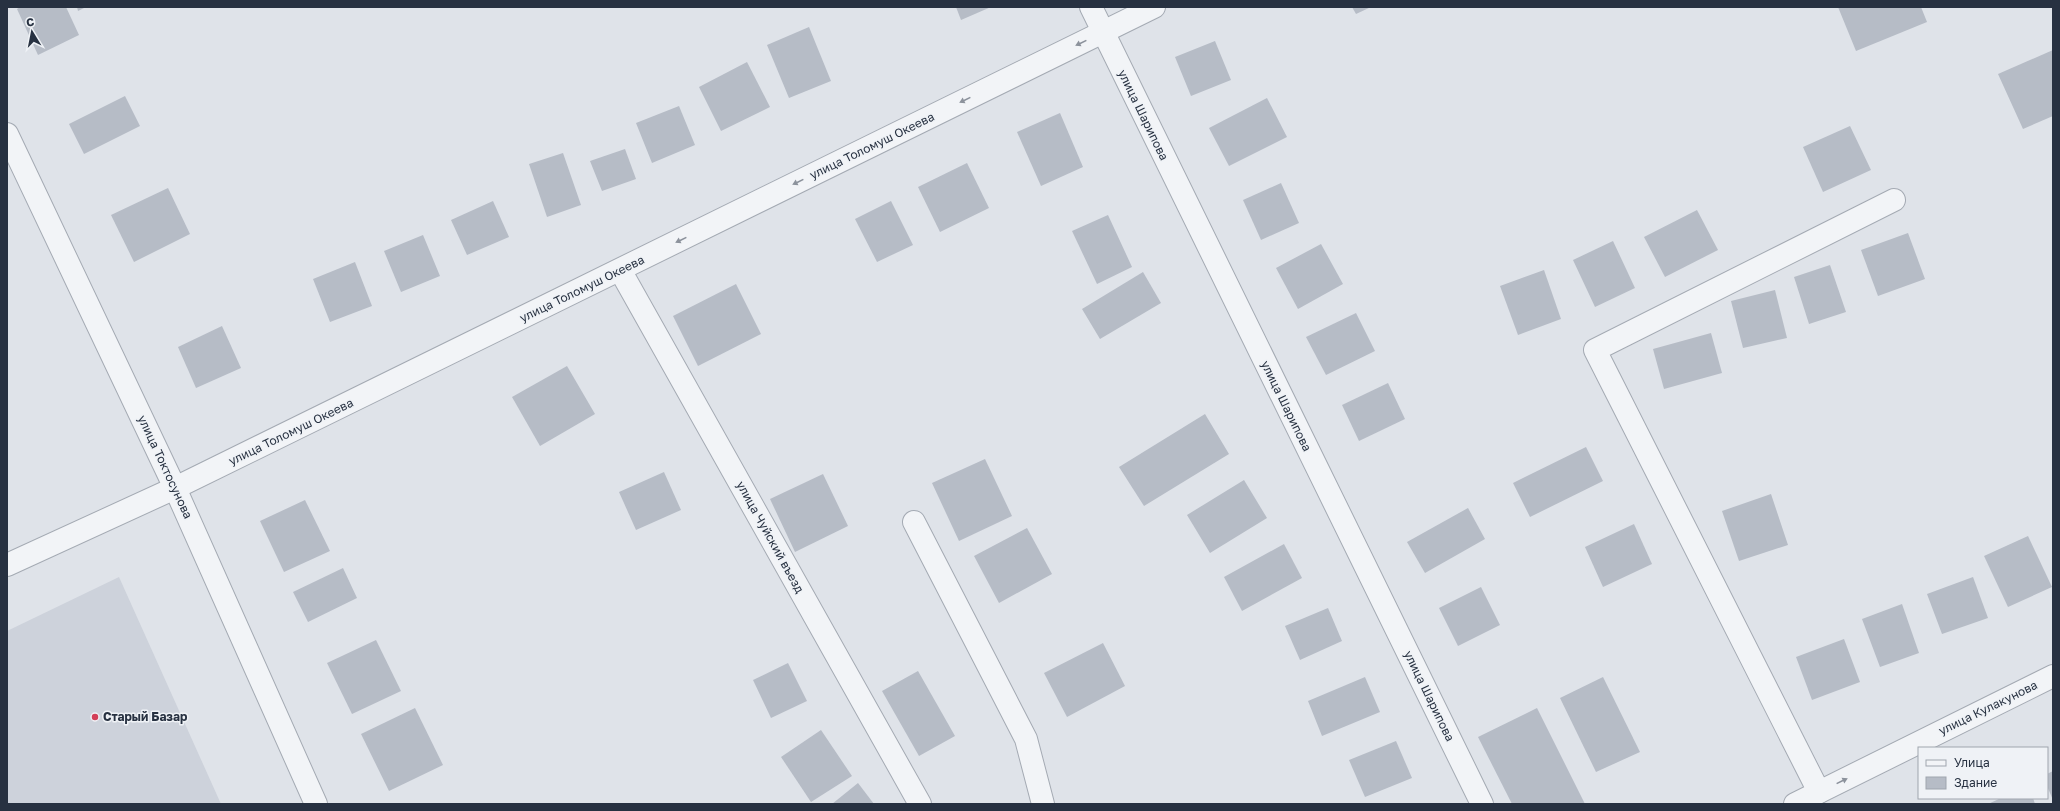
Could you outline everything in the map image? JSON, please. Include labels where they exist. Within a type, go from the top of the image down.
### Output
[{"type":"street","name":"улица Шарипова","points":[[1091,7],[1482,804]]},
{"type":"street","name":"улица Толомуш Океева","points":[[7,565],[175,488],[1154,7]]},
{"type":"street","name":"улица Токтосунова","points":[[7,134],[175,488],[316,804]]},
{"type":"street","points":[[1819,792],[1595,350],[1894,200]]},
{"type":"street","name":"улица Чуйский въезд","points":[[620,270],[920,804]]},
{"type":"street","points":[[914,522],[1026,739],[1043,804]]},
{"type":"street","name":"улица Кулакунова","points":[[1795,804],[2053,676]]},
{"type":"shaded area","name":"Старый Базар","points":[[119,577],[221,804],[7,804],[7,631]]},
{"type":"building","points":[[20,7],[66,7],[79,35],[38,55],[17,9]]},
{"type":"building","points":[[77,7],[86,7],[78,11]]},
{"type":"building","points":[[956,7],[991,7],[961,20]]},
{"type":"building","points":[[1352,7],[1371,7],[1356,14]]},
{"type":"building","points":[[1838,7],[1921,7],[1927,22],[1856,51]]},
{"type":"building","points":[[809,27],[831,81],[789,98],[767,45]]},
{"type":"building","points":[[1215,41],[1231,80],[1191,96],[1175,57]]},
{"type":"building","points":[[2053,50],[2053,116],[2023,129],[1998,74]]},
{"type":"building","points":[[747,62],[770,107],[721,131],[699,87]]},
{"type":"building","points":[[125,96],[140,126],[84,154],[69,124]]},
{"type":"building","points":[[1267,98],[1287,137],[1229,166],[1209,128]]},
{"type":"building","points":[[679,106],[695,145],[652,163],[636,123]]},
{"type":"building","points":[[1060,113],[1083,167],[1041,186],[1017,132]]},
{"type":"building","points":[[1850,126],[1871,170],[1823,192],[1803,147]]},
{"type":"building","points":[[625,149],[636,179],[602,191],[590,161]]},
{"type":"building","points":[[563,153],[581,205],[547,217],[529,164]]},
{"type":"building","points":[[967,163],[989,208],[940,232],[918,187]]},
{"type":"building","points":[[1281,183],[1299,223],[1261,240],[1243,200]]},
{"type":"building","points":[[168,188],[190,234],[134,262],[111,215]]},
{"type":"building","points":[[493,201],[509,237],[467,255],[451,220]]},
{"type":"building","points":[[891,201],[913,245],[877,262],[855,219]]},
{"type":"building","points":[[1697,210],[1718,250],[1665,277],[1644,237]]},
{"type":"building","points":[[1108,215],[1132,267],[1097,284],[1072,231]]},
{"type":"building","points":[[1908,233],[1925,279],[1878,296],[1861,250]]},
{"type":"building","points":[[423,235],[440,276],[401,292],[384,251]]},
{"type":"building","points":[[1613,241],[1635,288],[1595,307],[1573,260]]},
{"type":"building","points":[[1321,244],[1343,284],[1298,309],[1276,268]]},
{"type":"building","points":[[355,262],[372,306],[330,322],[313,279]]},
{"type":"building","points":[[1830,265],[1846,312],[1809,324],[1794,277]]},
{"type":"building","points":[[1544,270],[1561,319],[1518,335],[1500,286]]},
{"type":"building","points":[[1143,272],[1161,303],[1100,339],[1082,309]]},
{"type":"building","points":[[736,284],[761,334],[698,366],[673,316]]},
{"type":"building","points":[[1775,290],[1787,338],[1743,348],[1731,301]]},
{"type":"building","points":[[1356,313],[1375,351],[1326,375],[1306,337]]},
{"type":"building","points":[[222,326],[241,368],[196,388],[178,347]]},
{"type":"building","points":[[1711,333],[1722,373],[1664,389],[1653,349]]},
{"type":"building","points":[[567,366],[595,414],[540,446],[512,397]]},
{"type":"building","points":[[1388,383],[1405,419],[1359,441],[1342,405]]},
{"type":"building","points":[[1205,414],[1229,454],[1144,506],[1119,467]]},
{"type":"building","points":[[1586,447],[1603,481],[1530,517],[1513,483]]},
{"type":"building","points":[[985,459],[1012,516],[959,541],[932,483]]},
{"type":"building","points":[[664,472],[681,510],[636,530],[619,492]]},
{"type":"building","points":[[823,474],[848,526],[795,552],[770,499]]},
{"type":"building","points":[[1244,480],[1267,518],[1210,553],[1187,515]]},
{"type":"building","points":[[1771,494],[1788,545],[1739,561],[1722,511]]},
{"type":"building","points":[[305,500],[330,551],[284,572],[260,521]]},
{"type":"building","points":[[1468,508],[1485,539],[1425,573],[1407,542]]},
{"type":"building","points":[[1634,524],[1652,564],[1603,587],[1585,547]]},
{"type":"building","points":[[1027,528],[1052,574],[999,603],[974,556]]},
{"type":"building","points":[[2028,536],[2052,587],[2008,607],[1984,556]]},
{"type":"building","points":[[1284,544],[1302,578],[1242,611],[1224,577]]},
{"type":"building","points":[[343,568],[357,598],[308,622],[293,592]]},
{"type":"building","points":[[1973,577],[1988,618],[1942,634],[1927,594]]},
{"type":"building","points":[[1481,587],[1500,625],[1458,646],[1439,608]]},
{"type":"building","points":[[1902,604],[1919,653],[1880,667],[1862,619]]},
{"type":"building","points":[[1328,608],[1342,641],[1300,660],[1285,626]]},
{"type":"building","points":[[1844,639],[1860,682],[1812,700],[1796,657]]},
{"type":"building","points":[[376,640],[401,691],[352,714],[327,663]]},
{"type":"building","points":[[1103,643],[1125,686],[1067,717],[1044,673]]},
{"type":"building","points":[[788,663],[807,701],[771,718],[753,680]]},
{"type":"building","points":[[918,671],[955,736],[919,756],[882,691]]},
{"type":"building","points":[[1365,677],[1380,712],[1322,736],[1308,701]]},
{"type":"building","points":[[1603,677],[1640,752],[1596,772],[1560,698]]},
{"type":"building","points":[[415,708],[443,765],[389,791],[361,734]]},
{"type":"building","points":[[1537,708],[1585,804],[1512,804],[1478,737]]},
{"type":"building","points":[[821,730],[852,776],[811,802],[781,757]]},
{"type":"building","points":[[1396,741],[1412,778],[1365,797],[1349,760]]},
{"type":"building","points":[[2053,771],[2053,800],[2048,788],[2048,774]]},
{"type":"building","points":[[858,783],[874,804],[832,804]]},
{"type":"building","points":[[1999,799],[2033,799],[2035,804],[1988,804]]},
{"type":"place","name":"Старый Базар","points":[[95,717]]}]
